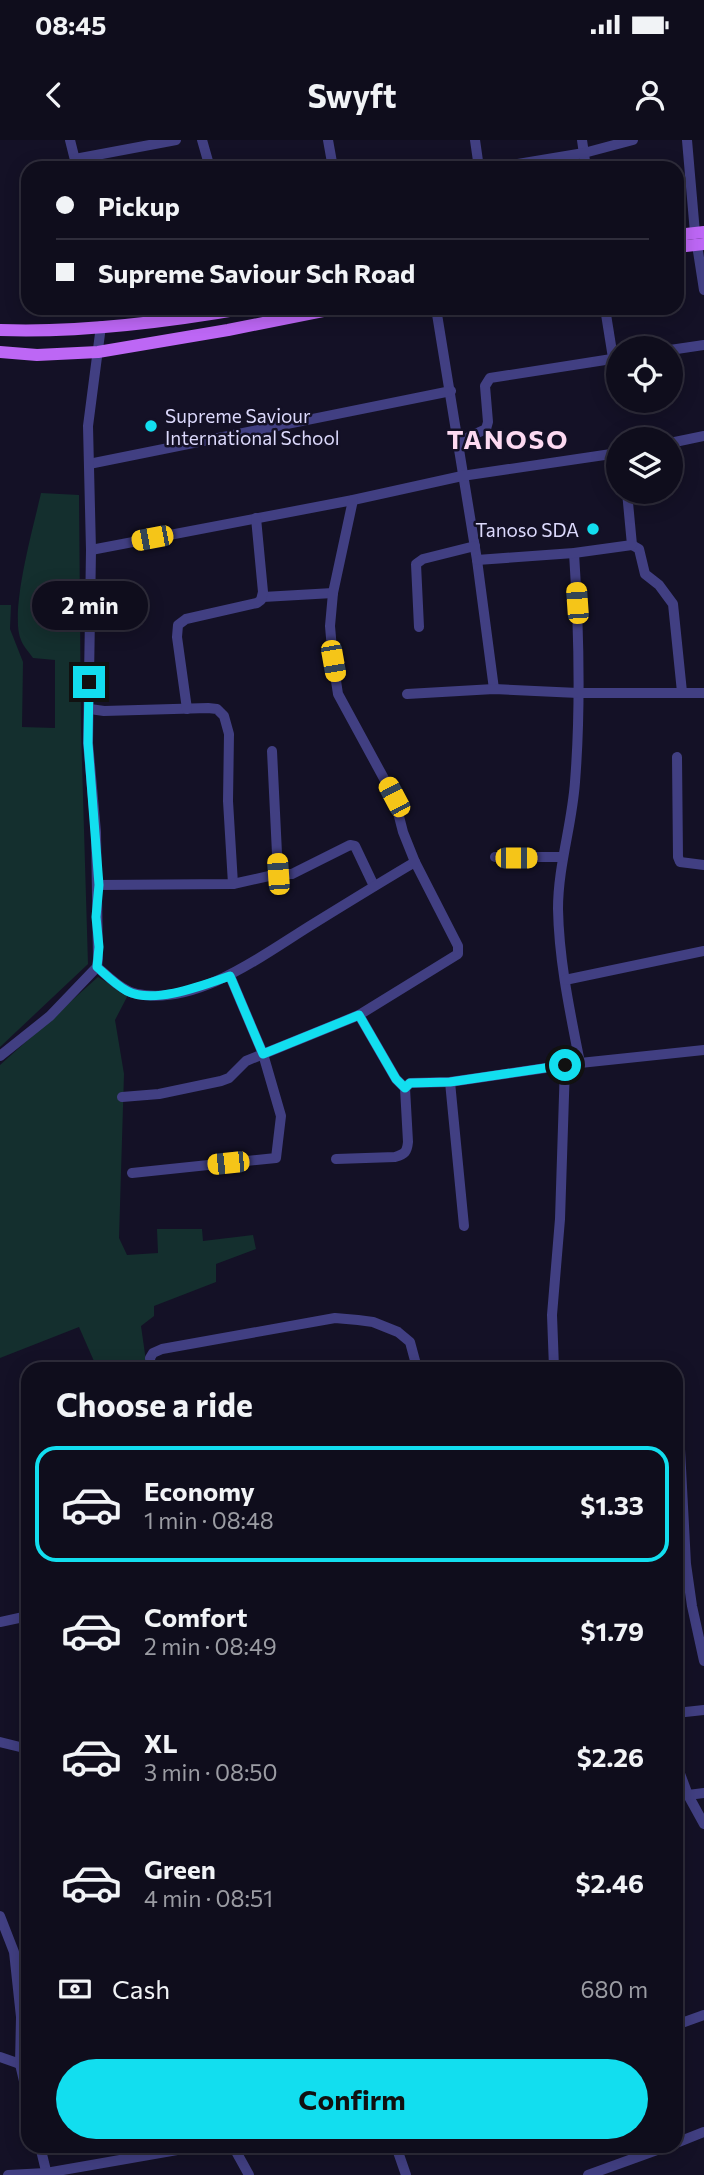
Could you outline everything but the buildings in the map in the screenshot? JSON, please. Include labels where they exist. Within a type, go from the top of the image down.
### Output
[{"type":"main road","points":[[0,330],[101,326],[208,315]]},
{"type":"main road","points":[[0,352],[37,355],[99,352],[303,315]]},
{"type":"street","points":[[70,140],[75,161]]},
{"type":"street","points":[[85,161],[176,140]]},
{"type":"street","points":[[202,140],[208,161]]},
{"type":"street","points":[[328,140],[332,161]]},
{"type":"street","points":[[475,140],[478,161]]},
{"type":"street","points":[[582,140],[585,161]]},
{"type":"street","points":[[535,161],[584,153],[634,140]]},
{"type":"street","points":[[687,140],[704,290]]},
{"type":"street","points":[[437,315],[477,560],[494,689]]},
{"type":"street","points":[[606,315],[611,336]]},
{"type":"street","points":[[0,1056],[50,1016],[97,967],[99,947],[96,917],[99,885],[88,743],[91,550],[89,419],[101,326]]},
{"type":"street","points":[[683,348],[704,345]]},
{"type":"street","points":[[458,442],[486,429],[488,422],[485,386],[491,379],[606,360]]},
{"type":"street","points":[[89,464],[451,391]]},
{"type":"street","points":[[683,440],[704,436]]},
{"type":"street","points":[[91,550],[463,477],[606,455]]},
{"type":"street","points":[[122,1097],[159,1094],[229,1078],[246,1061],[359,1015],[458,954],[458,946],[415,862],[403,832],[394,797],[338,694],[330,626],[333,593],[354,500]]},
{"type":"street","points":[[627,504],[632,545]]},
{"type":"street","points":[[256,518],[263,597]]},
{"type":"street","points":[[477,560],[574,553],[632,545],[639,549],[645,574],[659,585],[673,604],[682,692]]},
{"type":"street","points":[[419,628],[415,564],[424,559],[475,547]]},
{"type":"street","points":[[574,553],[579,628],[575,784],[558,908],[560,952],[580,1063]]},
{"type":"street","points":[[187,709],[177,637],[178,625],[186,619],[257,603],[263,597],[333,593]]},
{"type":"street","points":[[407,694],[494,689],[578,693],[704,693]]},
{"type":"street","points":[[90,709],[217,709],[223,716],[229,734],[228,801],[233,884]]},
{"type":"street","points":[[272,751],[278,874]]},
{"type":"street","points":[[677,757],[678,857],[680,862],[704,866]]},
{"type":"street","points":[[99,885],[233,884],[278,874],[292,874],[350,845],[359,851],[374,886]]},
{"type":"street","points":[[495,857],[563,857]]},
{"type":"street","points":[[97,967],[127,991],[137,994],[178,992],[230,976],[415,862]]},
{"type":"street","points":[[565,980],[704,951]]},
{"type":"street","points":[[132,1173],[276,1158],[281,1116],[263,1054],[230,976]]},
{"type":"street","points":[[336,1159],[395,1157],[407,1151],[401,1084],[359,1015]]},
{"type":"street","points":[[401,1084],[450,1082],[580,1063],[704,1050]]},
{"type":"street","points":[[554,1362],[552,1315],[560,1219],[565,1065]]},
{"type":"street","points":[[450,1082],[464,1226]]},
{"type":"street","points":[[150,1362],[153,1353],[162,1349],[335,1318],[373,1322],[398,1332],[410,1342],[415,1362]]},
{"type":"street","points":[[683,1506],[686,1564],[704,1661]]},
{"type":"street","points":[[0,1622],[21,1618]]},
{"type":"street","points":[[683,1712],[704,1710]]},
{"type":"street","points":[[0,1742],[21,1747]]},
{"type":"street","points":[[683,1782],[704,1824]]},
{"type":"street","points":[[688,1795],[704,1793]]},
{"type":"street","points":[[0,1916],[21,1979]]},
{"type":"street","points":[[683,2022],[704,2015]]},
{"type":"street","points":[[21,2017],[21,2068]]},
{"type":"street","points":[[0,2057],[20,2064]]},
{"type":"street","points":[[683,2140],[704,2132]]},
{"type":"street","points":[[42,2153],[46,2174]]},
{"type":"street","points":[[8,2175],[46,2174],[162,2153]]},
{"type":"street","points":[[237,2153],[249,2175]]},
{"type":"street","points":[[398,2153],[406,2175]]},
{"type":"street","points":[[588,2175],[635,2153]]},
{"type":"green space","points":[[41,493],[79,495],[81,729],[88,964],[0,1047],[0,605],[11,605],[10,629],[23,662],[22,727],[55,728],[55,660],[33,658],[22,642],[18,627],[20,590]]},
{"type":"green space","points":[[98,977],[128,995],[115,1020],[124,1074],[119,1238],[127,1255],[158,1253],[157,1229],[202,1229],[203,1241],[253,1235],[256,1249],[216,1264],[216,1282],[154,1306],[154,1316],[141,1326],[146,1361],[94,1362],[79,1327],[0,1358],[0,1065]]},
{"type":"place","name":"Supreme Saviour International School","points":[[151,426]]},
{"type":"place","name":"Tanoso SDA","points":[[593,529]]},
{"type":"district","name":"TANOSO","points":[[508,438]]},
{"type":"route","points":[[89,682],[88,743],[99,885],[96,917],[99,947],[97,967],[127,991],[137,994],[168,994],[230,976],[263,1054],[359,1015],[396,1079],[405,1088],[410,1083],[450,1082],[565,1065]]}]
